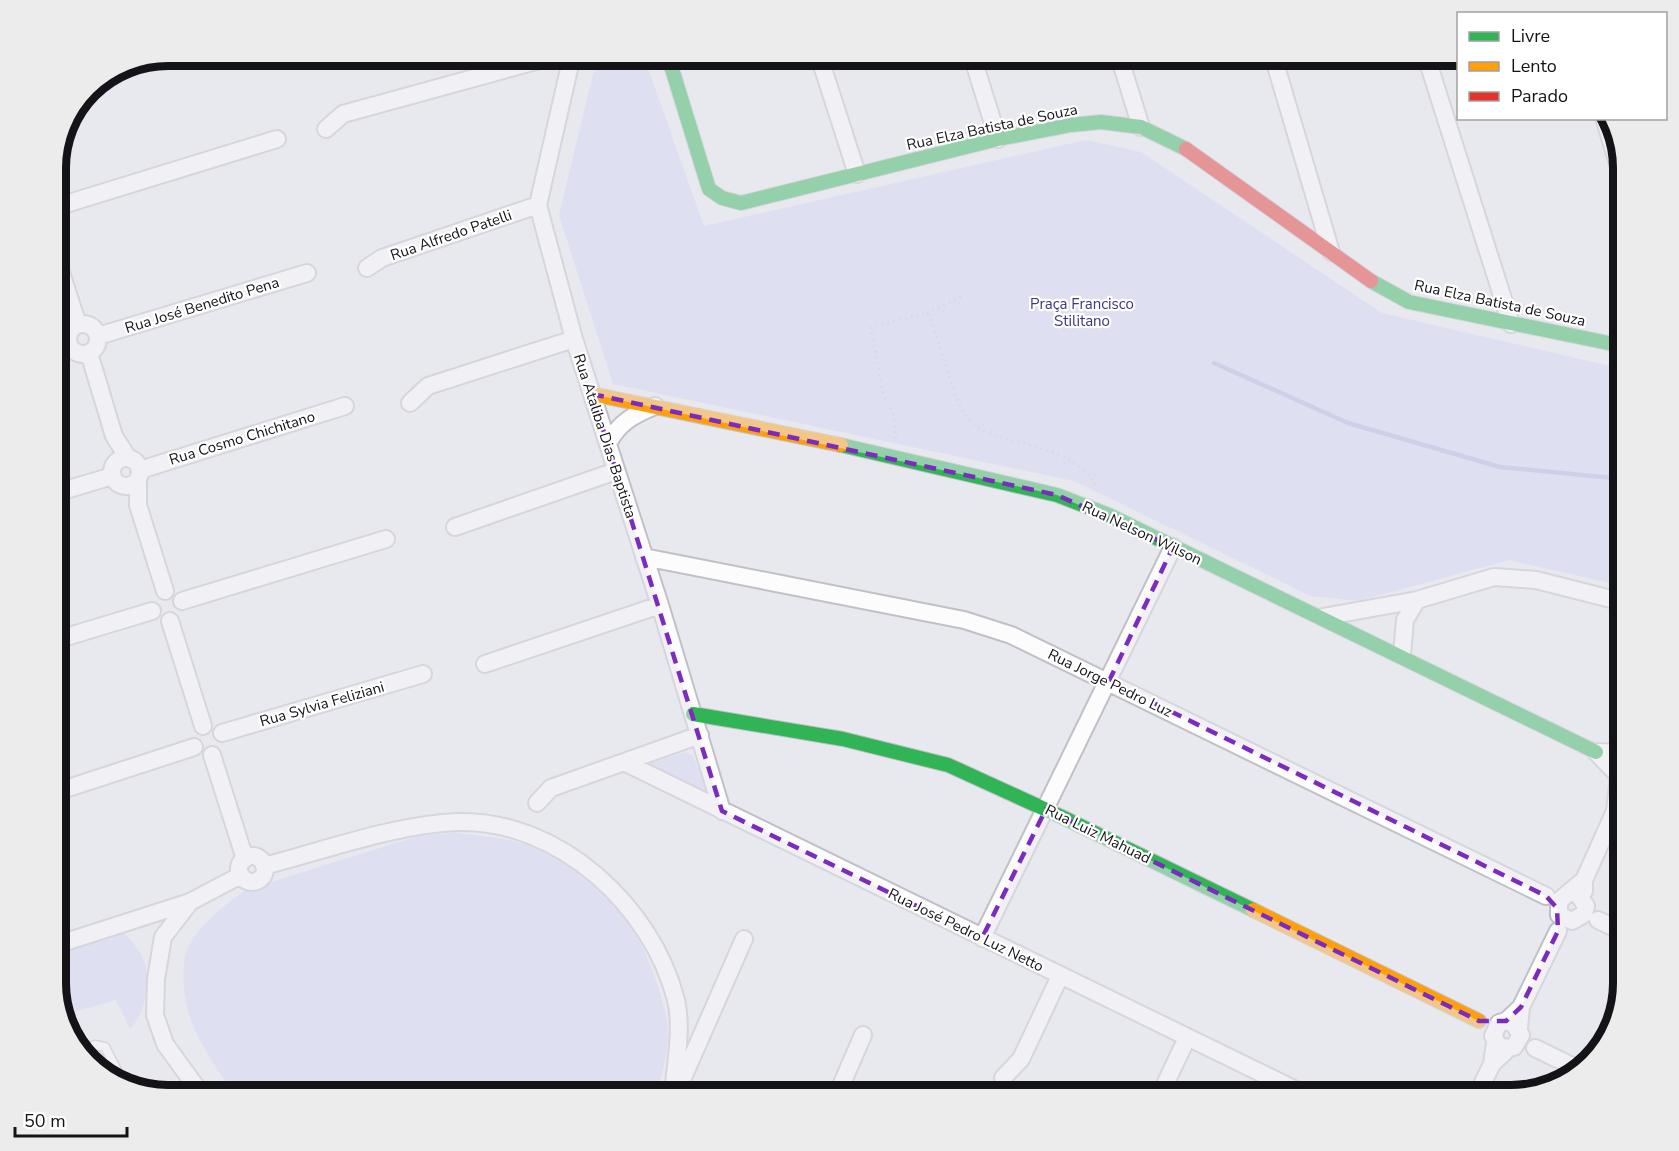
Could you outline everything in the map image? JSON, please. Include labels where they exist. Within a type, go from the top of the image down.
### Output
[{"type":"street","points":[[326,129],[343,114],[518,66]]},
{"type":"street","name":"Rua Ataliba Dias Baptista","points":[[570,66],[538,205],[574,339],[660,605],[722,811]]},
{"type":"street","name":"Rua Elza Batista de Souza","points":[[671,66],[709,189],[722,198],[741,203],[998,139],[1071,125],[1101,122],[1140,127],[1178,143],[1373,282],[1409,302],[1613,344]]},
{"type":"street","points":[[822,66],[857,174]]},
{"type":"street","points":[[975,66],[998,139]]},
{"type":"street","points":[[1122,66],[1140,127]]},
{"type":"street","points":[[1276,66],[1331,252]]},
{"type":"street","points":[[1429,66],[1511,324]]},
{"type":"street","points":[[66,204],[277,139]]},
{"type":"street","name":"Rua Alfredo Patelli","points":[[367,268],[382,258],[538,205]]},
{"type":"street","name":"Rua José Benedito Pena","points":[[98,336],[307,273]]},
{"type":"street","points":[[66,289],[78,325]]},
{"type":"street","points":[[66,338],[78,325],[90,326],[98,336],[96,346],[89,353],[76,352],[66,346]]},
{"type":"street","points":[[410,403],[428,386],[574,339]]},
{"type":"street","points":[[89,353],[165,591]]},
{"type":"street","name":"Rua Nelson Wilson","points":[[592,394],[897,457],[1057,495],[1109,515],[1173,548],[1402,655],[1596,752],[1613,771]]},
{"type":"street","name":"Rua Cosmo Chichitano","points":[[66,490],[345,406]]},
{"type":"street","points":[[608,443],[617,427],[655,406]]},
{"type":"street","points":[[454,527],[616,471]]},
{"type":"street","points":[[182,601],[386,539]]},
{"type":"street","points":[[982,939],[1173,548]]},
{"type":"street","name":"Rua Jorge Pedro Luz","points":[[644,557],[964,620],[1011,635],[1109,681],[1568,908],[1613,927]]},
{"type":"street","points":[[1323,617],[1417,600],[1485,579],[1511,577],[1536,580],[1613,599]]},
{"type":"street","points":[[165,591],[176,593],[182,601],[180,615],[170,621],[159,619],[152,611],[154,597],[165,591]]},
{"type":"street","points":[[1402,655],[1405,620],[1417,600]]},
{"type":"street","points":[[485,664],[660,605]]},
{"type":"street","points":[[66,637],[152,611]]},
{"type":"street","points":[[170,621],[203,726]]},
{"type":"street","name":"Rua Sylvia Feliziani","points":[[222,733],[423,674]]},
{"type":"street","name":"Rua Luiz Mahuad","points":[[693,714],[843,739],[948,765],[1046,809],[1571,1066]]},
{"type":"street","points":[[203,726],[213,726],[222,733],[223,745],[212,755],[203,755],[194,747],[193,735],[203,726]]},
{"type":"street","points":[[537,803],[551,788],[626,764],[700,735]]},
{"type":"street","points":[[66,789],[194,747]]},
{"type":"street","name":"Rua Nelson Wilson","points":[[1596,752],[1613,753]]},
{"type":"street","points":[[212,755],[245,880],[254,882],[262,876],[264,866],[404,830],[459,822],[496,825],[523,831],[575,859],[624,901],[658,950],[676,1002],[674,1085]]},
{"type":"street","name":"Rua José Pedro Luz Netto","points":[[626,764],[1285,1085]]},
{"type":"street","points":[[1482,1085],[1613,820]]},
{"type":"street","points":[[66,942],[190,902],[243,867]]},
{"type":"street","points":[[190,902],[163,937],[156,980],[155,1015],[165,1044],[195,1085]]},
{"type":"street","points":[[141,918],[163,937]]},
{"type":"street","points":[[678,1085],[744,939]]},
{"type":"street","points":[[1003,1078],[1022,1059],[1060,976]]},
{"type":"street","points":[[841,1085],[863,1035]]},
{"type":"street","points":[[1165,1085],[1187,1038]]},
{"type":"lane","points":[[89,1047],[95,1045],[105,1047],[117,1071]]},
{"type":"path","points":[[897,457],[893,414],[882,390],[871,328],[879,324],[927,314],[966,295]]},
{"type":"path","points":[[927,314],[947,370],[967,417],[973,424],[1064,457],[1091,477],[1109,515]]},
{"type":"highlighted area","points":[[592,394],[1057,495],[1173,547],[1109,681],[1546,896],[1557,908],[1558,931],[1521,1007],[1506,1021],[1479,1021],[1046,809],[982,938],[722,811]]},
{"type":"green space","name":"Praça Francisco Stilitano","points":[[599,66],[647,66],[704,226],[1086,140],[1141,152],[1382,313],[1613,367],[1613,584],[1509,560],[1358,601],[1311,596],[1074,481],[613,384],[559,215],[593,74]]},
{"type":"green space","points":[[685,752],[693,756],[709,794],[649,764]]},
{"type":"green space","points":[[455,833],[509,840],[527,845],[578,872],[611,900],[636,935],[652,968],[663,1003],[668,1033],[659,1085],[227,1085],[201,1043],[186,1003],[183,980],[184,964],[191,942],[222,908],[248,889],[418,836]]},
{"type":"green space","points":[[100,931],[125,934],[137,948],[144,962],[147,982],[141,1013],[130,1029],[116,1000],[70,1013],[66,990],[66,943]]},
{"type":"waterway","points":[[1214,363],[1348,423],[1500,467],[1613,478]]},
{"type":"traffic: fast","points":[[671,66],[709,189],[722,198],[741,203],[998,139],[1071,125],[1101,122],[1141,127],[1186,149]]},
{"type":"traffic: fast","points":[[1371,281],[1409,302],[1613,344]]},
{"type":"traffic: fast","points":[[841,445],[1057,495],[1109,515],[1596,752]]},
{"type":"traffic: fast","points":[[693,714],[843,739],[948,765],[1062,817],[1253,910]]},
{"type":"traffic: slow","points":[[592,394],[841,445]]},
{"type":"traffic: slow","points":[[1253,910],[1479,1021]]},
{"type":"traffic: jam","points":[[1186,149],[1371,281]]}]
